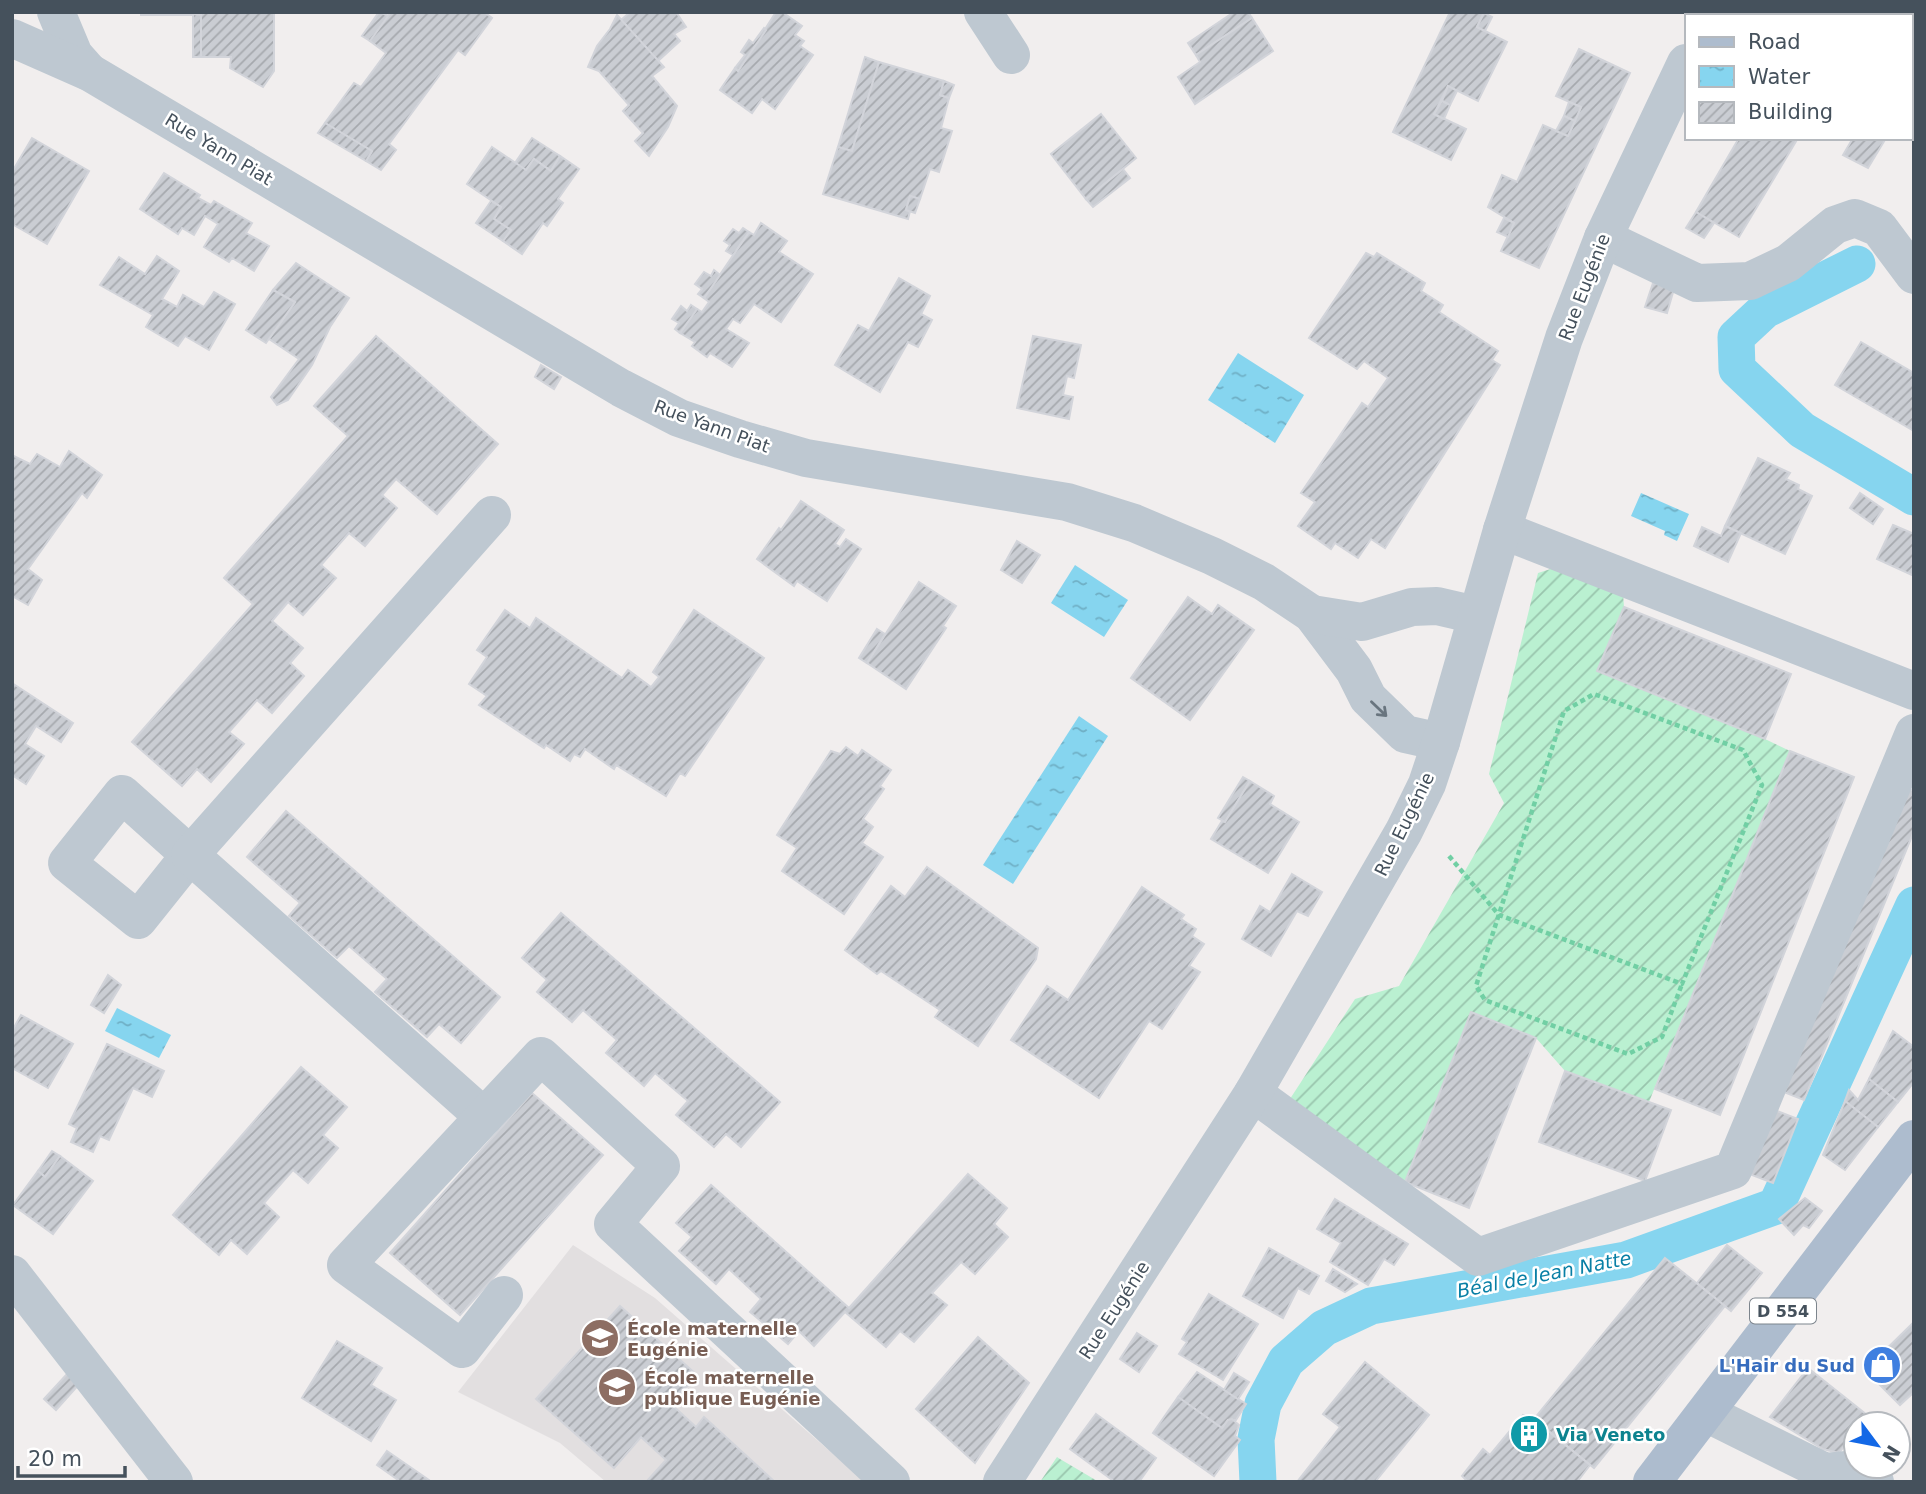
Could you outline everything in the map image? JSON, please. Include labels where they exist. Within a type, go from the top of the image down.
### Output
[{"type":"main road","name":"D 554","points":[[1652,1482],[1914,1139]]},
{"type":"street","points":[[12,35],[43,12]]},
{"type":"street","name":"Rue Yann Piat","points":[[56,12],[74,55],[89,72]]},
{"type":"street","points":[[983,12],[1011,55]]},
{"type":"street","name":"Rue Yann Piat","points":[[12,35],[89,72],[621,388],[679,418],[806,458],[1067,502],[1134,523],[1212,556],[1264,582],[1312,614],[1354,670],[1368,698],[1405,734],[1441,742]]},
{"type":"street","name":"Rue Eugénie","points":[[1002,1482],[1253,1093],[1404,831],[1427,784],[1502,530],[1564,338],[1602,238],[1685,65]]},
{"type":"street","points":[[1602,238],[1697,283],[1750,281],[1788,263],[1835,225],[1855,218],[1879,228],[1914,275]]},
{"type":"street","points":[[484,1117],[190,855],[492,515]]},
{"type":"street","points":[[1502,530],[1914,691]]},
{"type":"street","name":"Rue Yann Piat","points":[[1312,614],[1362,622],[1412,607],[1437,606],[1476,615]]},
{"type":"street","points":[[1354,670],[1353,660],[1358,645],[1367,628],[1380,617]]},
{"type":"street","points":[[1253,1093],[1478,1257],[1733,1170],[1914,733]]},
{"type":"street","points":[[505,1295],[462,1349],[346,1265],[541,1056],[661,1166],[613,1224],[891,1482]]},
{"type":"street","points":[[12,1275],[174,1482]]},
{"type":"street","points":[[1706,1413],[1825,1472],[1858,1469],[1875,1482]]},
{"type":"path","points":[[1594,694],[1744,750],[1762,785],[1682,984],[1662,1037],[1628,1054],[1485,1000],[1476,986],[1564,711],[1594,694]]},
{"type":"path","points":[[1449,856],[1499,915],[1682,984]]},
{"type":"shaded area","name":"École maternelle Eugénie","points":[[573,1245],[655,1298],[865,1482],[606,1482],[560,1443],[458,1392]]},
{"type":"green space","points":[[1557,567],[1623,593],[1624,607],[1598,671],[1790,751],[1649,1102],[1565,1071],[1536,1038],[1472,1013],[1405,1182],[1288,1102],[1355,999],[1399,986],[1504,803],[1489,774],[1538,573]]},
{"type":"green space","points":[[1057,1457],[1060,1459],[1099,1482],[1040,1482]]},
{"type":"water","points":[[1238,353],[1304,395],[1275,443],[1208,400]]},
{"type":"water","points":[[1641,493],[1689,514],[1677,541],[1664,535],[1665,531],[1631,516]]},
{"type":"water","points":[[1075,565],[1128,600],[1104,637],[1051,603]]},
{"type":"water","points":[[1079,716],[1108,736],[1013,884],[983,865]]},
{"type":"water","points":[[117,1008],[171,1035],[159,1058],[105,1031]]},
{"type":"building","points":[[141,12],[274,12],[274,71],[263,87],[230,68],[231,57],[201,57],[201,15],[141,15]]},
{"type":"building","points":[[379,12],[389,16],[370,41],[362,36]]},
{"type":"building","points":[[391,12],[484,12],[492,18],[465,55],[458,50],[389,144],[396,150],[381,170],[366,161],[372,151],[325,123],[354,83],[361,87],[386,53],[370,41]]},
{"type":"building","points":[[630,12],[676,12],[686,27],[674,34],[680,41],[658,61],[621,20]]},
{"type":"building","points":[[776,12],[782,12],[802,26],[795,35],[804,41],[800,46],[813,55],[775,109],[762,99],[752,113],[720,90],[735,68],[738,71]]},
{"type":"building","points":[[1234,12],[1248,12],[1252,18],[1196,55],[1188,43]]},
{"type":"building","points":[[1450,12],[1484,12],[1477,27],[1507,42],[1478,101],[1448,86],[1434,114],[1466,129],[1451,160],[1393,132]]},
{"type":"building","points":[[1814,12],[1874,12],[1872,14],[1813,14]]},
{"type":"building","points":[[1484,13],[1492,17],[1485,31],[1477,27]]},
{"type":"building","points":[[193,14],[201,15],[201,57],[193,57]]},
{"type":"building","points":[[617,15],[664,67],[652,76],[677,106],[668,127],[649,156],[635,141],[643,133],[623,111],[629,105],[599,71],[588,67],[597,46]]},
{"type":"building","points":[[1252,18],[1273,51],[1195,104],[1178,77],[1200,62],[1196,55]]},
{"type":"building","points":[[764,28],[766,30],[738,71],[735,68],[745,55],[741,52],[749,40],[753,43]]},
{"type":"building","points":[[1579,49],[1630,73],[1539,268],[1501,251],[1514,223],[1488,207],[1502,175],[1517,182],[1543,125],[1568,136],[1581,107],[1556,96]]},
{"type":"building","points":[[1912,53],[1914,54],[1912,94]]},
{"type":"building","points":[[865,57],[879,62],[852,151],[838,147]]},
{"type":"building","points":[[879,62],[944,81],[940,95],[949,98],[941,128],[952,131],[939,172],[930,169],[920,199],[910,196],[906,210],[910,211],[908,219],[823,194],[838,147],[852,151]]},
{"type":"building","points":[[944,81],[954,85],[949,98],[940,95]]},
{"type":"building","points":[[1448,86],[1457,91],[1450,105],[1442,101]]},
{"type":"building","points":[[1442,101],[1450,105],[1444,119],[1434,114]]},
{"type":"building","points":[[1569,102],[1581,107],[1575,121],[1564,116]]},
{"type":"building","points":[[1101,114],[1136,158],[1086,199],[1051,154]]},
{"type":"building","points":[[1564,116],[1575,121],[1568,136],[1556,131]]},
{"type":"building","points":[[325,123],[372,151],[366,161],[318,133]]},
{"type":"building","points":[[32,138],[89,171],[47,244],[12,224],[12,172]]},
{"type":"building","points":[[532,138],[560,156],[551,171],[534,159],[526,170],[515,163]]},
{"type":"building","points":[[1738,140],[1797,140],[1739,237],[1696,212]]},
{"type":"building","points":[[1852,140],[1885,140],[1868,168],[1843,155]]},
{"type":"building","points":[[492,147],[526,170],[534,159],[551,171],[560,156],[579,169],[558,199],[563,203],[547,226],[543,223],[522,254],[503,241],[511,230],[494,219],[501,207],[467,184]]},
{"type":"building","points":[[1123,169],[1130,178],[1093,207],[1086,199]]},
{"type":"building","points":[[164,173],[200,195],[198,198],[211,205],[214,201],[252,223],[246,233],[269,246],[254,271],[232,258],[229,262],[204,247],[218,224],[205,216],[194,235],[182,228],[178,234],[140,209]]},
{"type":"building","points":[[910,196],[920,199],[915,213],[906,210]]},
{"type":"building","points":[[491,201],[501,207],[494,219],[511,230],[503,241],[476,223]]},
{"type":"building","points":[[1696,212],[1714,223],[1704,238],[1686,228]]},
{"type":"building","points":[[1504,218],[1514,223],[1508,237],[1497,232]]},
{"type":"building","points":[[761,223],[787,241],[779,252],[813,274],[781,322],[754,304],[740,323],[733,319],[726,329],[749,343],[732,367],[710,353],[707,357],[692,346],[695,342],[680,333],[697,309],[702,312],[709,302],[704,298],[749,232],[754,235]]},
{"type":"building","points":[[743,228],[749,232],[733,255],[726,251],[730,245],[724,241],[733,229],[739,233]]},
{"type":"building","points":[[1366,253],[1374,257],[1377,253],[1425,283],[1421,291],[1443,305],[1439,312],[1498,351],[1492,360],[1500,365],[1385,548],[1371,539],[1358,558],[1335,543],[1331,549],[1298,526],[1315,502],[1301,493],[1362,403],[1368,407],[1388,378],[1364,361],[1357,369],[1309,338]]},
{"type":"building","points":[[157,256],[179,271],[162,299],[177,307],[183,295],[204,307],[214,292],[235,304],[209,350],[185,336],[178,346],[146,327],[153,315],[100,285],[119,257],[145,274]]},
{"type":"building","points":[[296,263],[349,298],[330,327],[312,365],[288,400],[277,405],[271,397],[299,359],[269,339],[295,302],[273,290]]},
{"type":"building","points":[[714,270],[720,275],[704,298],[698,294],[702,289],[695,284],[704,272],[711,276]]},
{"type":"building","points":[[899,278],[930,296],[921,314],[932,320],[918,347],[908,342],[880,392],[835,365],[858,325],[869,331]]},
{"type":"building","points":[[1653,283],[1674,289],[1667,313],[1645,307]]},
{"type":"building","points":[[273,290],[295,302],[266,343],[246,330]]},
{"type":"building","points":[[691,305],[697,309],[680,333],[675,329],[679,323],[672,319],[681,306],[687,311]]},
{"type":"building","points":[[376,336],[498,444],[437,514],[396,479],[382,495],[397,508],[365,546],[349,533],[321,565],[336,578],[303,615],[288,602],[272,621],[303,648],[290,663],[304,676],[272,713],[257,700],[229,732],[244,744],[211,782],[197,769],[182,786],[132,742],[253,604],[224,578],[348,436],[314,406]]},
{"type":"building","points":[[1033,336],[1081,345],[1074,378],[1067,376],[1063,395],[1073,397],[1069,419],[1017,408]]},
{"type":"building","points":[[1861,342],[1914,373],[1914,431],[1835,385]]},
{"type":"building","points":[[541,365],[561,377],[554,389],[535,377]]},
{"type":"building","points":[[69,451],[102,475],[87,498],[82,493],[28,569],[42,580],[28,605],[12,596],[12,455],[30,464],[37,454],[60,467]]},
{"type":"building","points":[[1758,458],[1790,473],[1786,479],[1812,496],[1785,554],[1725,526]]},
{"type":"building","points":[[1860,493],[1883,509],[1873,524],[1850,508]]},
{"type":"building","points":[[801,501],[844,530],[835,544],[840,547],[846,539],[861,549],[827,601],[797,581],[794,586],[757,559]]},
{"type":"building","points":[[1893,525],[1914,534],[1914,576],[1877,559]]},
{"type":"building","points":[[1725,526],[1741,533],[1728,562],[1694,546],[1702,527],[1721,536]]},
{"type":"building","points":[[1017,541],[1040,555],[1022,583],[1001,570]]},
{"type":"building","points":[[919,582],[956,606],[943,626],[946,628],[906,689],[867,663]]},
{"type":"building","points":[[1188,597],[1212,614],[1218,605],[1254,630],[1190,720],[1131,678]]},
{"type":"building","points":[[1624,607],[1791,674],[1765,739],[1597,671]]},
{"type":"building","points":[[505,610],[530,628],[536,618],[622,678],[628,670],[651,687],[659,677],[653,672],[694,610],[764,658],[685,776],[680,773],[666,796],[616,765],[614,769],[585,749],[580,757],[574,754],[570,761],[546,745],[544,748],[479,705],[487,696],[469,684],[487,657],[477,650]]},
{"type":"building","points":[[877,629],[885,634],[867,663],[859,658]]},
{"type":"building","points":[[12,683],[73,723],[61,742],[36,726],[25,744],[44,756],[26,784],[12,775]]},
{"type":"building","points":[[846,747],[858,756],[862,750],[891,770],[880,786],[884,789],[863,819],[873,827],[862,843],[883,857],[844,914],[782,871],[797,848],[777,835],[831,751],[840,754]]},
{"type":"building","points":[[1790,751],[1854,777],[1720,1115],[1655,1089]]},
{"type":"building","points":[[1243,777],[1250,781],[1225,822],[1218,818]]},
{"type":"building","points":[[1250,781],[1274,796],[1270,804],[1299,822],[1268,873],[1211,839],[1222,821],[1225,822]]},
{"type":"building","points":[[1900,785],[1914,791],[1914,831],[1804,1100],[1776,1089]]},
{"type":"building","points":[[286,811],[500,997],[461,1043],[439,1024],[427,1037],[375,992],[387,979],[349,946],[337,958],[289,916],[300,903],[247,857]]},
{"type":"building","points":[[927,867],[1038,948],[1036,959],[978,1046],[935,1017],[940,1010],[881,971],[877,974],[845,950],[891,886],[905,897]]},
{"type":"building","points":[[1292,874],[1322,892],[1308,916],[1297,911],[1271,956],[1242,939],[1260,906],[1270,912]]},
{"type":"building","points":[[1142,887],[1184,915],[1181,919],[1196,929],[1192,936],[1204,944],[1189,966],[1200,972],[1162,1029],[1149,1021],[1099,1098],[1011,1040],[1047,986],[1068,1000]]},
{"type":"building","points":[[561,913],[780,1102],[741,1147],[726,1134],[714,1147],[676,1115],[688,1101],[655,1073],[644,1086],[606,1053],[617,1040],[583,1010],[572,1022],[537,992],[547,980],[522,958]]},
{"type":"building","points":[[108,975],[121,985],[104,1013],[91,1005]]},
{"type":"building","points":[[1471,1012],[1536,1038],[1469,1208],[1405,1182]]},
{"type":"building","points":[[21,1015],[73,1044],[48,1088],[12,1068],[12,1031]]},
{"type":"building","points":[[1893,1031],[1914,1047],[1914,1082],[1898,1102],[1869,1079]]},
{"type":"building","points":[[107,1044],[164,1071],[152,1097],[133,1088],[109,1140],[100,1136],[93,1152],[71,1142],[77,1128],[69,1124]]},
{"type":"building","points":[[301,1067],[347,1107],[323,1135],[338,1148],[308,1183],[293,1170],[264,1203],[279,1217],[247,1254],[231,1240],[219,1255],[173,1215]]},
{"type":"building","points":[[1565,1071],[1671,1110],[1645,1181],[1539,1142]]},
{"type":"building","points":[[1869,1079],[1898,1102],[1878,1127],[1845,1101],[1849,1090],[1858,1100]]},
{"type":"building","points":[[532,1093],[603,1155],[460,1315],[390,1253]]},
{"type":"building","points":[[1845,1101],[1878,1127],[1845,1170],[1823,1155]]},
{"type":"building","points":[[1769,1108],[1798,1119],[1773,1183],[1744,1172]]},
{"type":"building","points":[[52,1151],[60,1156],[45,1177],[38,1171]]},
{"type":"building","points":[[60,1156],[93,1181],[53,1234],[13,1205],[38,1171],[45,1177]]},
{"type":"building","points":[[968,1174],[1007,1208],[994,1224],[1008,1237],[975,1274],[961,1262],[932,1293],[947,1305],[914,1342],[900,1331],[886,1347],[845,1312],[814,1346],[799,1331],[788,1344],[750,1312],[761,1299],[729,1269],[716,1284],[679,1251],[692,1237],[676,1223],[711,1185],[849,1308]]},
{"type":"building","points":[[1805,1198],[1822,1211],[1809,1228],[1803,1225],[1794,1235],[1779,1219]]},
{"type":"building","points":[[1335,1199],[1408,1244],[1394,1265],[1384,1259],[1368,1285],[1330,1262],[1341,1243],[1317,1229]]},
{"type":"building","points":[[1727,1245],[1762,1273],[1731,1311],[1697,1283]]},
{"type":"building","points":[[1269,1248],[1319,1276],[1309,1294],[1298,1288],[1283,1318],[1243,1296]]},
{"type":"building","points":[[1665,1258],[1725,1306],[1594,1468],[1534,1419]]},
{"type":"building","points":[[1333,1269],[1357,1284],[1345,1292],[1326,1281]]},
{"type":"building","points":[[1209,1294],[1258,1324],[1223,1380],[1179,1354],[1187,1342],[1182,1339]]},
{"type":"building","name":"École maternelle publique Eugénie","points":[[620,1306],[697,1375],[671,1404],[696,1427],[704,1417],[775,1482],[646,1482],[666,1460],[641,1437],[614,1468],[536,1399]]},
{"type":"building","points":[[1914,1322],[1914,1392],[1900,1405],[1865,1370]]},
{"type":"building","points":[[1137,1333],[1157,1346],[1139,1372],[1120,1359]]},
{"type":"building","points":[[978,1337],[1029,1383],[975,1463],[916,1409]]},
{"type":"building","points":[[337,1341],[382,1368],[371,1385],[396,1400],[371,1441],[302,1398]]},
{"type":"building","points":[[1365,1362],[1429,1415],[1375,1482],[1297,1482],[1340,1427],[1323,1414]]},
{"type":"building","points":[[1808,1368],[1861,1410],[1842,1410],[1842,1449],[1839,1453],[1823,1449],[1770,1417]]},
{"type":"building","points":[[69,1372],[81,1382],[56,1410],[44,1399]]},
{"type":"building","points":[[1197,1372],[1246,1404],[1236,1420],[1228,1420],[1222,1428],[1178,1397]]},
{"type":"building","points":[[1234,1373],[1249,1382],[1238,1399],[1224,1390]]},
{"type":"building","points":[[1178,1397],[1222,1428],[1232,1419],[1239,1425],[1235,1436],[1240,1440],[1214,1476],[1153,1433]]},
{"type":"building","points":[[1096,1414],[1156,1458],[1139,1482],[1115,1482],[1070,1449]]},
{"type":"building","name":"Via Veneto","points":[[1523,1415],[1533,1419],[1590,1465],[1577,1482],[1468,1482],[1462,1476],[1483,1449],[1490,1455]]},
{"type":"building","points":[[387,1451],[429,1480],[428,1482],[401,1482],[377,1465]]},
{"type":"waterway","name":"Béal de Jean Natte","points":[[1857,264],[1765,310],[1736,337],[1737,369],[1802,430],[1914,497]]},
{"type":"waterway","name":"Béal de Jean Natte","points":[[1258,1482],[1256,1439],[1263,1404],[1286,1361],[1324,1328],[1371,1306],[1626,1260],[1776,1206],[1914,905]]},
{"type":"place","name":"École maternelle Eugénie","points":[[600,1338]]},
{"type":"place","name":"L'Hair du Sud","points":[[1882,1365]]},
{"type":"place","name":"École maternelle publique Eugénie","points":[[617,1387]]},
{"type":"place","name":"Via Veneto","points":[[1529,1434]]}]
